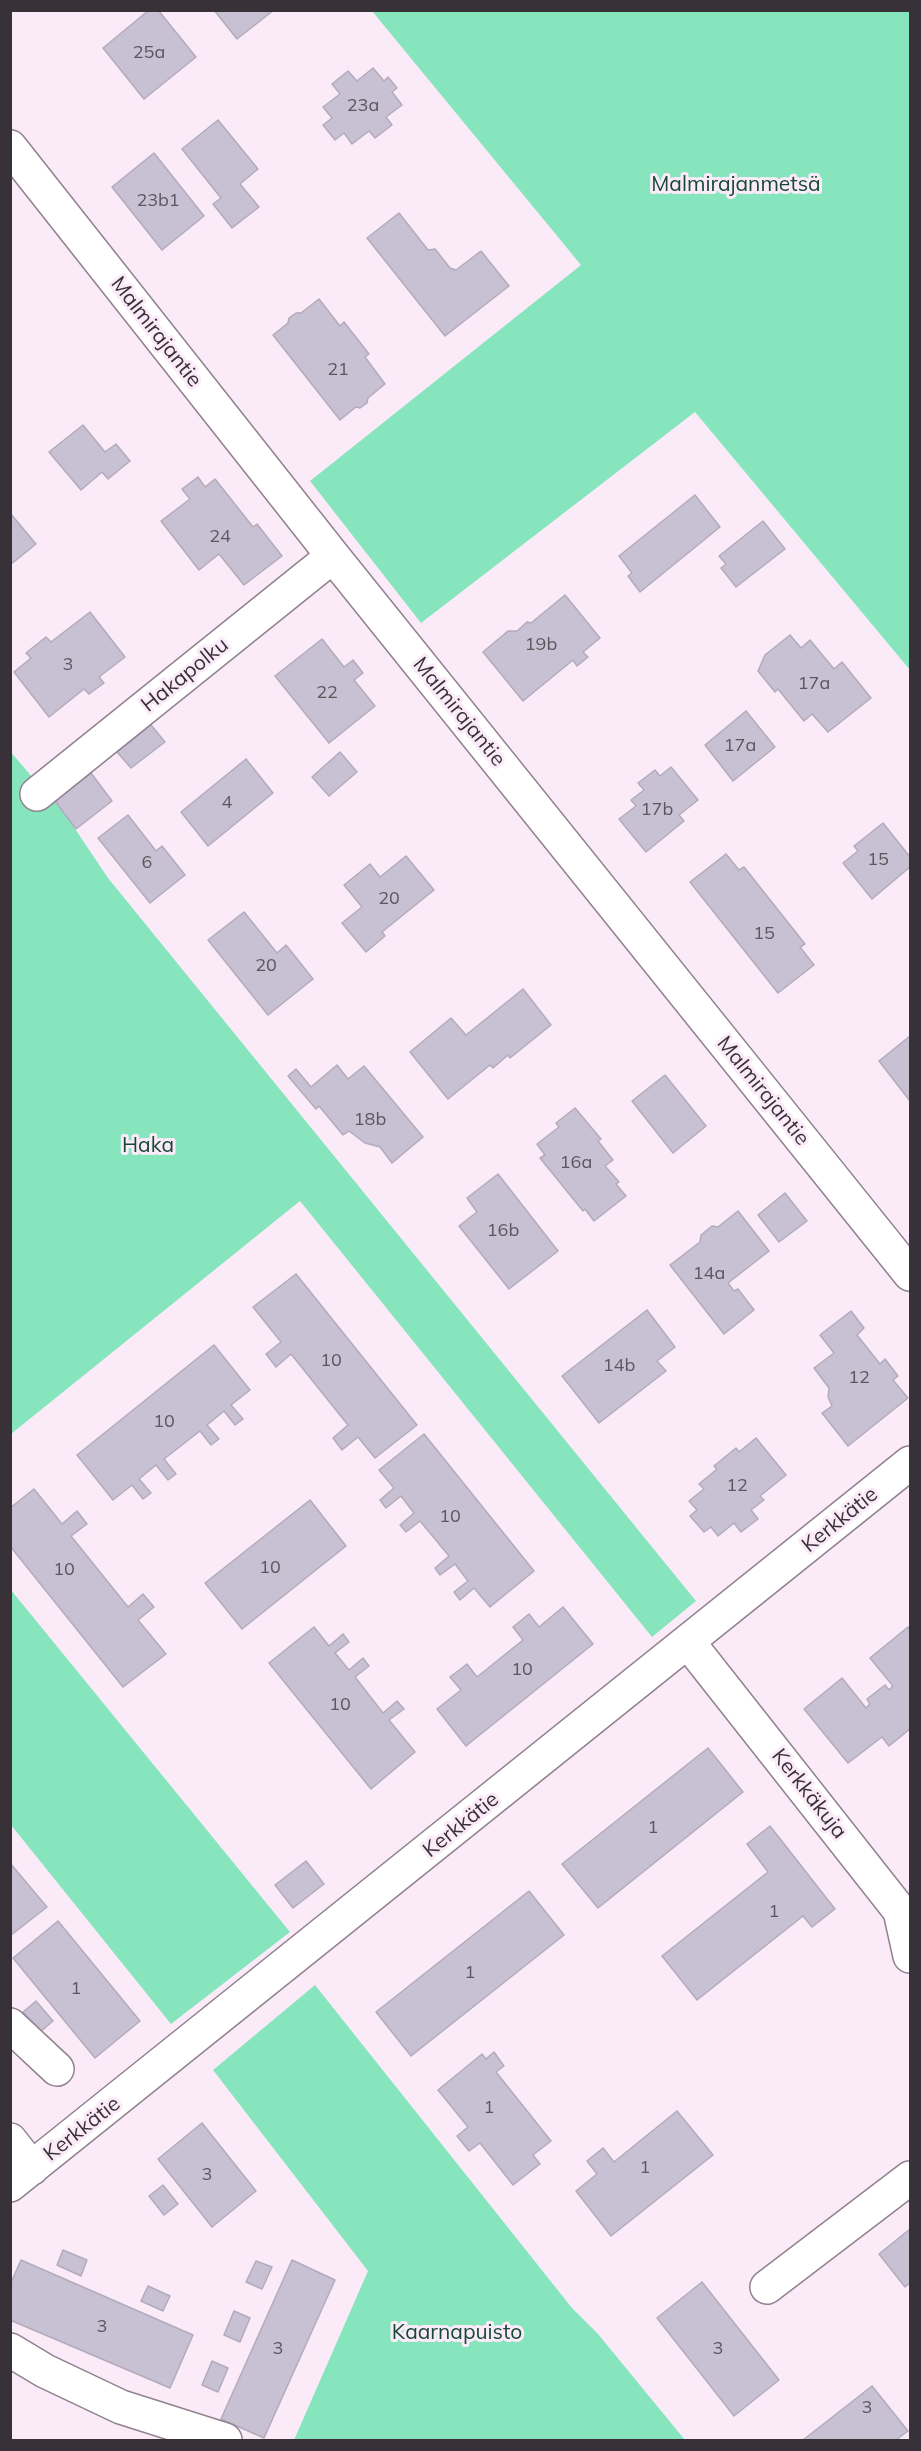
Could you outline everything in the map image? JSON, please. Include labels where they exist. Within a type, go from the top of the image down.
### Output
[{"type":"street","name":"Malmirajantie","points":[[10,147],[333,555],[910,1274]]},
{"type":"street","name":"Hakapolku","points":[[37,794],[333,555]]},
{"type":"street","name":"Kerkkätie","points":[[21,2177],[910,1463]]},
{"type":"street","name":"Kerkkäkuja","points":[[688,1642],[900,1911],[910,1956]]},
{"type":"street","points":[[10,2025],[57,2069]]},
{"type":"street","points":[[10,2140],[21,2177]]},
{"type":"street","points":[[767,2287],[910,2178]]},
{"type":"street","points":[[10,2350],[45,2371],[121,2408],[225,2440]]},
{"type":"green space","name":"Malmirajanmetsä","points":[[372,11],[910,11],[910,670],[695,412],[421,623],[310,481],[581,265]]},
{"type":"green space","name":"Haka","points":[[10,751],[33,778],[53,796],[108,878],[696,1601],[652,1637],[300,1201],[11,1434]]},
{"type":"green space","points":[[11,1590],[290,1932],[171,2024],[11,1825]]},
{"type":"green space","name":"Kaarnapuisto","points":[[315,1985],[572,2308],[598,2334],[685,2440],[294,2440],[368,2271],[213,2070]]},
{"type":"building","points":[[149,10],[158,10],[196,57],[144,99],[103,48]]},
{"type":"building","points":[[214,10],[274,10],[237,39]]},
{"type":"building","points":[[373,68],[384,81],[388,77],[397,88],[392,92],[402,105],[386,117],[392,125],[375,138],[369,131],[352,144],[344,133],[335,140],[323,125],[332,118],[323,107],[340,94],[332,84],[348,71],[357,81]]},
{"type":"building","points":[[218,120],[258,169],[240,184],[259,207],[232,228],[213,204],[221,198],[182,149]]},
{"type":"building","points":[[154,153],[204,216],[162,250],[112,187]]},
{"type":"building","points":[[399,213],[428,250],[435,249],[450,268],[456,270],[481,251],[509,286],[445,336],[367,238]]},
{"type":"building","points":[[319,299],[340,326],[344,322],[369,354],[365,357],[385,384],[368,398],[367,403],[360,408],[356,407],[340,420],[273,335],[288,323],[289,318],[296,313],[301,313]]},
{"type":"building","points":[[83,425],[105,452],[116,444],[130,461],[108,479],[102,472],[81,490],[49,452]]},
{"type":"building","points":[[198,477],[205,487],[215,479],[253,527],[257,524],[282,556],[244,585],[219,554],[199,570],[161,521],[190,499],[182,489]]},
{"type":"building","points":[[695,495],[720,527],[640,592],[628,576],[632,573],[619,556]]},
{"type":"building","points":[[10,513],[36,544],[10,565]]},
{"type":"building","points":[[763,521],[785,549],[736,587],[721,568],[726,564],[719,556]]},
{"type":"building","points":[[565,595],[600,638],[583,652],[588,657],[577,666],[573,660],[523,701],[483,652],[508,631],[517,631],[527,622],[531,623]]},
{"type":"building","points":[[90,612],[125,657],[99,677],[104,683],[89,694],[84,689],[49,717],[14,672],[31,658],[26,653],[46,637],[51,642]]},
{"type":"building","points":[[790,635],[801,648],[810,640],[834,669],[842,662],[871,698],[828,732],[812,714],[804,721],[778,689],[775,692],[758,671],[765,655]]},
{"type":"building","points":[[322,639],[344,667],[353,660],[363,673],[354,680],[375,706],[329,743],[275,676]]},
{"type":"building","points":[[746,711],[775,747],[733,781],[705,745]]},
{"type":"building","points":[[151,725],[165,742],[131,768],[117,752]]},
{"type":"building","points":[[340,752],[357,772],[329,796],[312,777]]},
{"type":"building","points":[[246,759],[273,793],[208,846],[181,812]]},
{"type":"building","points":[[671,767],[698,800],[679,815],[684,821],[646,852],[619,819],[636,806],[631,800],[644,790],[638,783],[655,770],[660,776]]},
{"type":"building","points":[[91,773],[112,801],[76,829],[55,801]]},
{"type":"building","points":[[128,815],[156,851],[162,846],[185,875],[150,903],[98,838]]},
{"type":"building","points":[[883,823],[910,857],[910,867],[872,899],[843,863],[858,851],[854,846]]},
{"type":"building","points":[[726,854],[739,870],[744,867],[805,944],[800,947],[814,965],[778,993],[690,882]]},
{"type":"building","points":[[406,856],[434,890],[382,932],[385,936],[366,952],[342,923],[362,907],[344,885],[370,864],[380,877]]},
{"type":"building","points":[[244,912],[277,953],[286,945],[313,979],[268,1015],[208,940]]},
{"type":"building","points":[[523,989],[551,1025],[510,1058],[508,1055],[493,1068],[490,1065],[448,1099],[410,1052],[451,1018],[466,1035]]},
{"type":"building","points":[[910,1036],[910,1101],[879,1061]]},
{"type":"building","points":[[337,1065],[348,1079],[364,1066],[423,1137],[392,1163],[380,1147],[365,1143],[349,1131],[343,1135],[319,1106],[316,1109],[288,1076],[296,1069],[311,1087]]},
{"type":"building","points":[[665,1075],[706,1126],[673,1153],[632,1101]]},
{"type":"building","points":[[575,1108],[601,1139],[598,1141],[613,1160],[605,1166],[619,1182],[616,1184],[626,1196],[594,1221],[585,1209],[583,1211],[540,1158],[545,1155],[537,1144],[559,1127],[556,1123]]},
{"type":"building","points":[[498,1174],[558,1251],[509,1289],[459,1226],[477,1212],[467,1198]]},
{"type":"building","points":[[785,1193],[807,1221],[779,1242],[758,1215]]},
{"type":"building","points":[[738,1211],[769,1251],[728,1283],[734,1291],[738,1289],[754,1310],[724,1334],[670,1265],[700,1242],[701,1235],[712,1226],[718,1227]]},
{"type":"building","points":[[296,1274],[417,1425],[375,1458],[358,1437],[342,1450],[333,1438],[348,1425],[291,1354],[276,1367],[266,1354],[281,1342],[253,1307]]},
{"type":"building","points":[[647,1310],[675,1347],[657,1361],[666,1371],[599,1423],[562,1376]]},
{"type":"building","points":[[851,1311],[864,1328],[857,1335],[880,1364],[885,1359],[898,1376],[893,1380],[908,1398],[848,1446],[822,1413],[832,1406],[828,1397],[829,1388],[814,1368],[834,1353],[820,1335]]},
{"type":"building","points":[[214,1345],[250,1390],[231,1405],[243,1419],[235,1425],[224,1411],[207,1425],[219,1439],[211,1445],[200,1431],[164,1459],[176,1474],[168,1480],[156,1465],[139,1479],[151,1493],[143,1499],[132,1485],[113,1500],[77,1455]]},
{"type":"building","points":[[424,1434],[534,1571],[490,1607],[474,1588],[460,1600],[454,1592],[468,1581],[455,1564],[440,1575],[435,1568],[449,1556],[420,1521],[406,1532],[400,1525],[414,1513],[401,1496],[386,1508],[380,1500],[394,1488],[379,1470]]},
{"type":"building","points":[[756,1438],[786,1475],[760,1496],[764,1500],[751,1510],[758,1519],[741,1532],[734,1523],[718,1536],[711,1527],[704,1532],[690,1516],[697,1510],[689,1501],[704,1489],[699,1484],[717,1469],[714,1466],[736,1448],[739,1452]]},
{"type":"building","points":[[34,1489],[62,1524],[77,1511],[87,1524],[71,1536],[128,1607],[143,1594],[154,1607],[138,1620],[166,1654],[123,1687],[10,1546],[10,1508]]},
{"type":"building","points":[[310,1500],[346,1546],[242,1629],[205,1583]]},
{"type":"building","points":[[563,1607],[593,1644],[466,1746],[437,1709],[461,1690],[450,1677],[467,1664],[477,1677],[523,1640],[513,1627],[529,1614],[539,1627]]},
{"type":"building","points":[[314,1627],[329,1646],[343,1634],[349,1642],[335,1653],[349,1670],[363,1658],[369,1666],[355,1677],[383,1713],[397,1701],[404,1709],[389,1720],[415,1752],[371,1789],[269,1663]]},
{"type":"building","points":[[908,1627],[910,1630],[910,1729],[889,1746],[882,1737],[848,1763],[804,1709],[842,1678],[866,1708],[870,1704],[867,1699],[885,1685],[889,1690],[893,1686],[870,1658]]},
{"type":"building","points":[[708,1748],[743,1792],[598,1908],[562,1864]]},
{"type":"building","points":[[770,1826],[835,1909],[812,1927],[803,1916],[697,2000],[662,1956],[768,1872],[747,1844]]},
{"type":"building","points":[[306,1861],[324,1884],[293,1908],[275,1885]]},
{"type":"building","points":[[10,1863],[47,1907],[10,1936]]},
{"type":"building","points":[[529,1891],[564,1935],[411,2056],[376,2012]]},
{"type":"building","points":[[58,1921],[140,2021],[95,2058],[13,1958]]},
{"type":"building","points":[[36,2001],[53,2021],[40,2032],[23,2012]]},
{"type":"building","points":[[494,2052],[504,2066],[496,2072],[551,2141],[533,2155],[540,2164],[513,2185],[480,2143],[469,2151],[457,2136],[468,2127],[438,2090],[482,2054],[486,2059]]},
{"type":"building","points":[[677,2111],[713,2155],[611,2236],[576,2191],[597,2174],[587,2161],[603,2148],[614,2162]]},
{"type":"building","points":[[202,2123],[256,2191],[212,2227],[158,2159]]},
{"type":"building","points":[[163,2185],[178,2204],[164,2215],[149,2196]]},
{"type":"building","points":[[910,2229],[910,2283],[905,2287],[879,2254]]},
{"type":"building","points":[[63,2250],[87,2260],[81,2276],[57,2265]]},
{"type":"building","points":[[21,2260],[193,2335],[170,2388],[10,2320],[10,2285]]},
{"type":"building","points":[[292,2260],[335,2280],[264,2438],[221,2419]]},
{"type":"building","points":[[256,2261],[272,2267],[262,2289],[246,2282]]},
{"type":"building","points":[[702,2282],[779,2380],[734,2416],[657,2318]]},
{"type":"building","points":[[148,2286],[170,2296],[163,2311],[141,2301]]},
{"type":"building","points":[[234,2311],[250,2318],[240,2342],[224,2335]]},
{"type":"building","points":[[212,2361],[228,2368],[218,2392],[202,2385]]},
{"type":"building","points":[[872,2386],[908,2431],[896,2440],[803,2440]]}]
